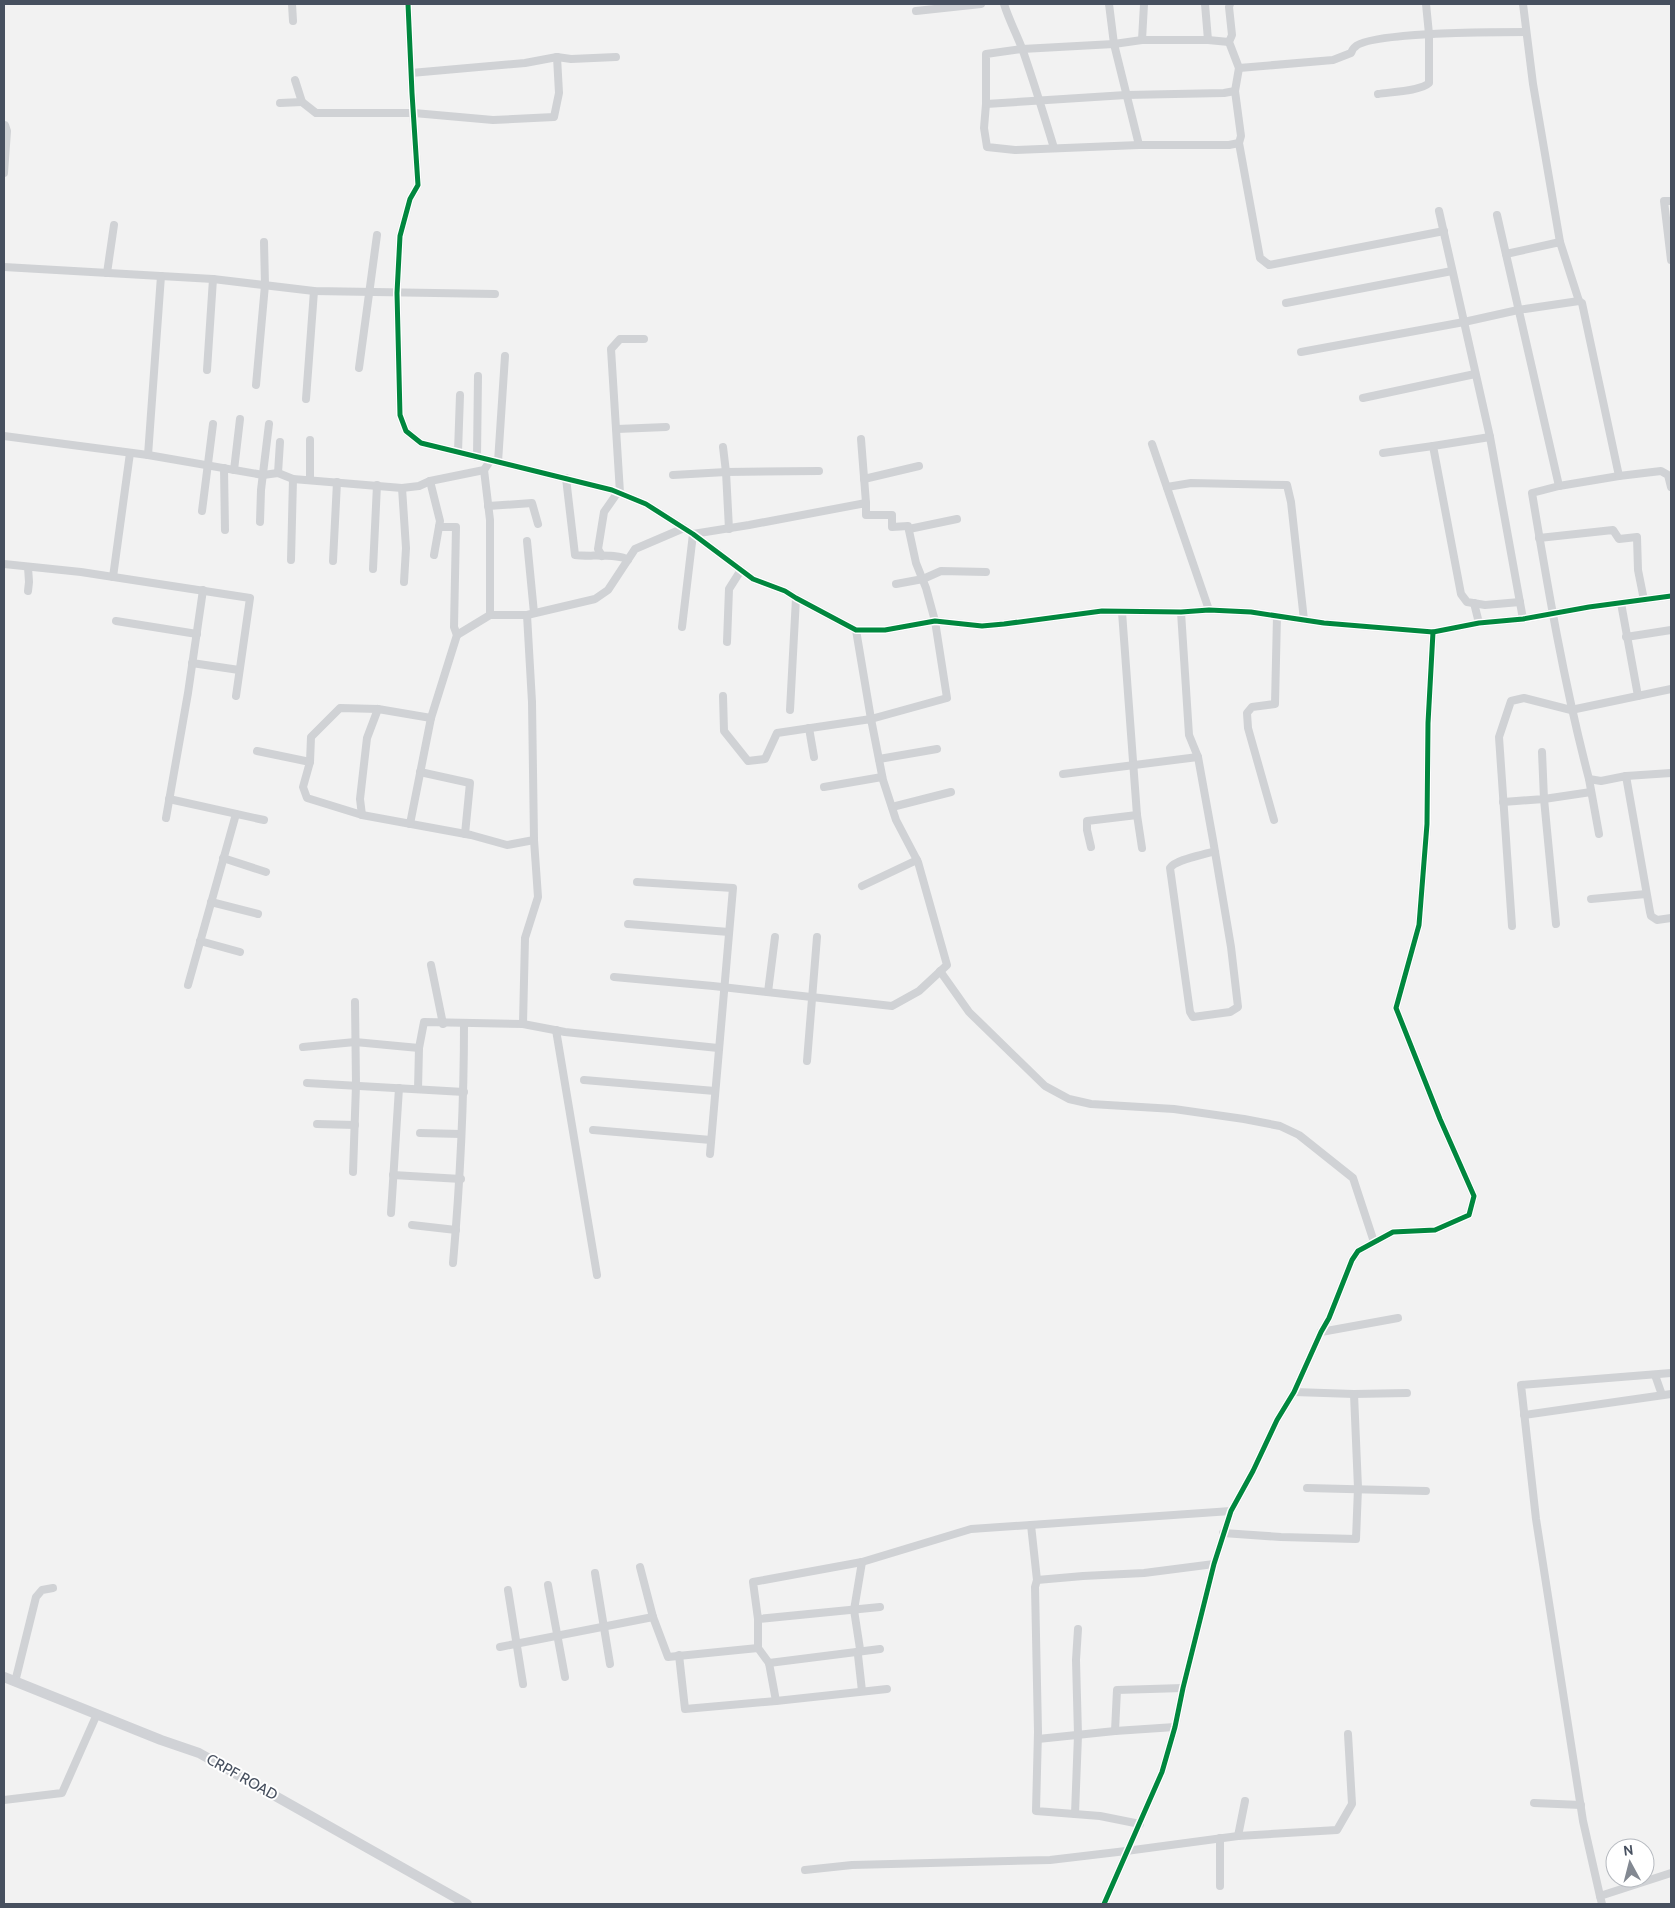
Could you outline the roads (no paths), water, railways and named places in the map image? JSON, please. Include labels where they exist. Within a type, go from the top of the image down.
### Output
[{"type":"street","points":[[292,4],[293,21]]},
{"type":"street","points":[[408,4],[418,186],[410,199],[400,236],[397,293],[400,415],[406,431],[421,443],[566,478],[619,493],[646,504],[693,534],[753,579],[785,591],[856,630],[885,630],[935,621],[982,626],[1102,611],[1181,612],[1209,610],[1251,612],[1304,620],[1433,632],[1480,623],[1523,619],[1621,602],[1671,596]]},
{"type":"street","points":[[916,11],[981,4]]},
{"type":"street","points":[[1004,4],[1011,27],[1022,49],[1054,148]]},
{"type":"street","points":[[1109,4],[1114,44],[1139,145]]},
{"type":"street","points":[[1142,40],[1144,4]]},
{"type":"street","points":[[1205,4],[1208,40]]},
{"type":"street","points":[[1230,4],[1232,35],[1229,42],[1239,68],[1235,91],[1241,136],[1239,143],[1260,258],[1269,265],[1444,231]]},
{"type":"street","points":[[1378,94],[1427,86],[1429,84],[1429,34],[1426,4]]},
{"type":"street","points":[[1523,4],[1532,84],[1560,242],[1579,301],[1582,304],[1619,476]]},
{"type":"street","points":[[1239,68],[1333,60],[1351,53],[1355,46],[1368,41],[1429,34],[1526,32]]},
{"type":"street","points":[[1229,42],[1208,40],[1142,40],[1114,44],[1022,49],[986,54],[984,128],[987,147],[1015,150],[1139,145],[1229,145],[1239,143]]},
{"type":"street","points":[[411,73],[525,63],[557,57],[571,59],[616,57]]},
{"type":"street","points":[[295,80],[302,102],[316,112],[414,113],[493,120],[554,117],[559,93],[557,57]]},
{"type":"street","points":[[986,104],[1039,99],[1224,94],[1235,91]]},
{"type":"street","points":[[280,103],[302,102]]},
{"type":"street","points":[[4,125],[7,131],[4,173]]},
{"type":"street","points":[[1671,201],[1664,201],[1671,260]]},
{"type":"street","points":[[1439,211],[1490,437],[1523,619]]},
{"type":"street","points":[[1497,215],[1559,486]]},
{"type":"street","points":[[108,273],[114,225]]},
{"type":"street","points":[[359,368],[377,235]]},
{"type":"street","points":[[256,385],[265,285],[264,242]]},
{"type":"street","points":[[1506,254],[1560,242]]},
{"type":"street","points":[[4,267],[213,279],[314,291],[495,294]]},
{"type":"street","points":[[1286,303],[1452,271]]},
{"type":"street","points":[[148,455],[161,276]]},
{"type":"street","points":[[207,370],[213,279]]},
{"type":"street","points":[[306,399],[314,291]]},
{"type":"street","points":[[1301,352],[1464,322],[1518,310],[1579,301]]},
{"type":"street","points":[[602,556],[598,549],[604,512],[619,493],[611,349],[620,339],[644,339]]},
{"type":"street","points":[[4,436],[148,455],[263,475],[278,473],[293,479],[402,488],[419,486],[430,481],[484,470],[494,462],[505,356]]},
{"type":"street","points":[[1363,398],[1475,374]]},
{"type":"street","points":[[476,457],[478,376]]},
{"type":"street","points":[[458,452],[460,395]]},
{"type":"street","points":[[234,470],[240,419]]},
{"type":"street","points":[[202,512],[208,477],[213,424]]},
{"type":"street","points":[[260,522],[261,490],[269,424]]},
{"type":"street","points":[[616,429],[666,427]]},
{"type":"street","points":[[1383,453],[1490,437]]},
{"type":"street","points":[[723,696],[724,731],[748,761],[765,759],[777,733],[871,719],[946,698],[935,621],[923,579],[916,563],[908,526],[892,527],[892,515],[866,515],[861,438]]},
{"type":"street","points":[[310,440],[310,480]]},
{"type":"street","points":[[278,473],[280,442]]},
{"type":"street","points":[[1152,444],[1209,610]]},
{"type":"street","points":[[1433,446],[1461,594],[1467,602],[1485,605],[1520,602]]},
{"type":"street","points":[[723,447],[729,528]]},
{"type":"street","points":[[113,577],[130,453]]},
{"type":"street","points":[[864,479],[919,466]]},
{"type":"street","points":[[224,468],[225,530]]},
{"type":"street","points":[[484,470],[490,520],[490,615]]},
{"type":"street","points":[[673,475],[726,472],[819,471]]},
{"type":"street","points":[[1599,834],[1589,779],[1571,710],[1552,614],[1532,493],[1559,486],[1661,471],[1668,474],[1671,487]]},
{"type":"street","points":[[566,478],[575,555],[587,557],[624,557],[628,560]]},
{"type":"street","points":[[291,560],[293,479]]},
{"type":"street","points":[[430,481],[440,521],[434,555]]},
{"type":"street","points":[[333,561],[336,482]]},
{"type":"street","points":[[1167,487],[1192,483],[1287,486],[1291,502],[1304,620]]},
{"type":"street","points":[[373,569],[377,485]]},
{"type":"street","points":[[402,488],[406,548],[404,582]]},
{"type":"street","points":[[488,506],[532,503],[538,524]]},
{"type":"street","points":[[693,534],[866,503]]},
{"type":"street","points":[[909,529],[957,519]]},
{"type":"street","points":[[410,824],[431,718],[457,634],[454,627],[456,527],[439,527]]},
{"type":"street","points":[[457,634],[490,615],[530,614],[595,598],[608,590],[635,549],[684,528]]},
{"type":"street","points":[[1539,538],[1613,530],[1619,539],[1637,537],[1638,570],[1644,600]]},
{"type":"street","points":[[682,627],[693,534]]},
{"type":"street","points":[[523,1024],[525,938],[538,897],[534,840],[527,541]]},
{"type":"street","points":[[4,564],[113,577],[250,598],[236,696]]},
{"type":"street","points":[[28,567],[28,591]]},
{"type":"street","points":[[727,642],[730,589],[741,570]]},
{"type":"street","points":[[896,584],[923,579],[940,570],[986,572]]},
{"type":"street","points":[[166,818],[203,590]]},
{"type":"street","points":[[790,710],[796,598]]},
{"type":"street","points":[[1621,602],[1638,696]]},
{"type":"street","points":[[1474,603],[1480,623]]},
{"type":"street","points":[[1122,612],[1137,815],[1142,848]]},
{"type":"street","points":[[1181,612],[1189,735],[1198,758],[1215,851],[1231,947],[1238,1007],[1230,1012],[1194,1017],[1190,1012],[1170,868],[1171,865],[1178,862],[1215,851]]},
{"type":"street","points":[[1274,820],[1248,728],[1247,714],[1252,707],[1275,704],[1277,616]]},
{"type":"street","points":[[116,621],[197,634]]},
{"type":"street","points":[[614,977],[892,1006],[919,991],[947,965],[917,860],[896,820],[882,777],[856,630]]},
{"type":"street","points":[[1626,637],[1671,630]]},
{"type":"street","points":[[1104,1904],[1162,1772],[1175,1727],[1182,1688],[1214,1564],[1231,1511],[1253,1471],[1277,1420],[1294,1392],[1329,1318],[1352,1260],[1358,1251],[1393,1232],[1435,1230],[1469,1215],[1474,1196],[1440,1119],[1396,1008],[1419,925],[1427,824],[1428,723],[1433,632]]},
{"type":"street","points":[[192,663],[240,670]]},
{"type":"street","points":[[1512,926],[1499,737],[1511,701],[1524,698],[1571,710],[1671,689]]},
{"type":"street","points":[[431,718],[378,709],[340,708],[311,737],[310,762],[303,788],[307,798],[362,814],[465,834],[507,845],[534,840]]},
{"type":"street","points":[[362,814],[360,799],[367,738],[378,709]]},
{"type":"street","points":[[809,728],[814,757]]},
{"type":"street","points":[[879,759],[937,749]]},
{"type":"street","points":[[257,751],[310,762]]},
{"type":"street","points":[[1542,752],[1544,798],[1556,924]]},
{"type":"street","points":[[1063,774],[1198,758]]},
{"type":"street","points":[[420,772],[470,783],[465,834]]},
{"type":"street","points":[[1589,779],[1601,781],[1626,776],[1671,773]]},
{"type":"street","points":[[1626,776],[1650,912],[1654,919],[1657,920],[1671,918]]},
{"type":"street","points":[[824,787],[882,777]]},
{"type":"street","points":[[892,807],[951,792]]},
{"type":"street","points":[[1503,802],[1591,792]]},
{"type":"street","points":[[169,799],[264,820]]},
{"type":"street","points":[[188,985],[236,814]]},
{"type":"street","points":[[1091,847],[1087,830],[1088,821],[1137,815]]},
{"type":"street","points":[[223,858],[266,872]]},
{"type":"street","points":[[862,886],[917,860]]},
{"type":"street","points":[[637,882],[733,888],[710,1154]]},
{"type":"street","points":[[1591,899],[1646,894]]},
{"type":"street","points":[[211,902],[258,914]]},
{"type":"street","points":[[628,924],[729,932]]},
{"type":"street","points":[[768,992],[775,937]]},
{"type":"street","points":[[807,1061],[817,937]]},
{"type":"street","points":[[200,941],[240,952]]},
{"type":"street","points":[[431,965],[443,1024]]},
{"type":"street","points":[[940,971],[969,1012],[1045,1086],[1069,1099],[1092,1104],[1174,1109],[1244,1119],[1280,1126],[1299,1135],[1353,1178],[1374,1242]]},
{"type":"street","points":[[353,1172],[356,1085],[355,1002]]},
{"type":"street","points":[[418,1089],[419,1048],[424,1022],[443,1024],[523,1024],[556,1030],[718,1048]]},
{"type":"street","points":[[453,1263],[461,1179],[464,1024]]},
{"type":"street","points":[[556,1030],[597,1275]]},
{"type":"street","points":[[303,1047],[355,1042],[419,1048]]},
{"type":"street","points":[[584,1080],[715,1091]]},
{"type":"street","points":[[307,1082],[464,1092]]},
{"type":"street","points":[[391,1214],[399,1088]]},
{"type":"street","points":[[317,1124],[355,1125]]},
{"type":"street","points":[[593,1130],[711,1140]]},
{"type":"street","points":[[420,1132],[461,1134]]},
{"type":"street","points":[[393,1175],[461,1179]]},
{"type":"street","points":[[412,1225],[456,1230]]},
{"type":"street","points":[[1321,1332],[1398,1318]]},
{"type":"street","points":[[1671,1374],[1521,1385],[1536,1519],[1581,1805],[1601,1900],[1671,1873]]},
{"type":"street","points":[[1655,1375],[1662,1395]]},
{"type":"street","points":[[1294,1392],[1407,1394]]},
{"type":"street","points":[[1223,1533],[1356,1539],[1358,1488],[1354,1394]]},
{"type":"street","points":[[1524,1415],[1671,1394]]},
{"type":"street","points":[[1307,1488],[1426,1491]]},
{"type":"street","points":[[776,1701],[769,1663],[758,1648],[758,1619],[753,1582],[862,1562],[971,1529],[1231,1511]]},
{"type":"street","points":[[1031,1525],[1037,1580],[1035,1587],[1038,1739],[1036,1811],[1112,1817],[1140,1824]]},
{"type":"street","points":[[862,1562],[854,1610],[860,1649],[858,1652],[862,1691]]},
{"type":"street","points":[[1037,1580],[1144,1573],[1214,1564]]},
{"type":"street","points":[[640,1567],[653,1617],[668,1657],[758,1648]]},
{"type":"street","points":[[596,1573],[610,1664]]},
{"type":"street","points":[[548,1585],[565,1677]]},
{"type":"street","points":[[15,1682],[36,1597],[42,1590],[53,1588]]},
{"type":"street","points":[[508,1590],[523,1684]]},
{"type":"street","points":[[758,1619],[880,1607]]},
{"type":"street","points":[[500,1647],[653,1617]]},
{"type":"street","points":[[1075,1814],[1078,1735],[1076,1660],[1078,1629]]},
{"type":"street","points":[[769,1663],[880,1649]]},
{"type":"street","points":[[679,1655],[685,1709],[887,1689]]},
{"type":"street","name":"CRPF ROAD","points":[[4,1677],[199,1753],[467,1904]]},
{"type":"street","points":[[1115,1731],[1117,1690],[1182,1688]]},
{"type":"street","points":[[4,1800],[62,1793],[97,1714]]},
{"type":"street","points":[[1038,1739],[1175,1727]]},
{"type":"street","points":[[805,1870],[852,1865],[1050,1860],[1238,1836],[1337,1830],[1352,1804],[1348,1734]]},
{"type":"street","points":[[1238,1836],[1245,1801]]},
{"type":"street","points":[[1534,1803],[1581,1805]]},
{"type":"street","points":[[1220,1838],[1220,1886]]}]
